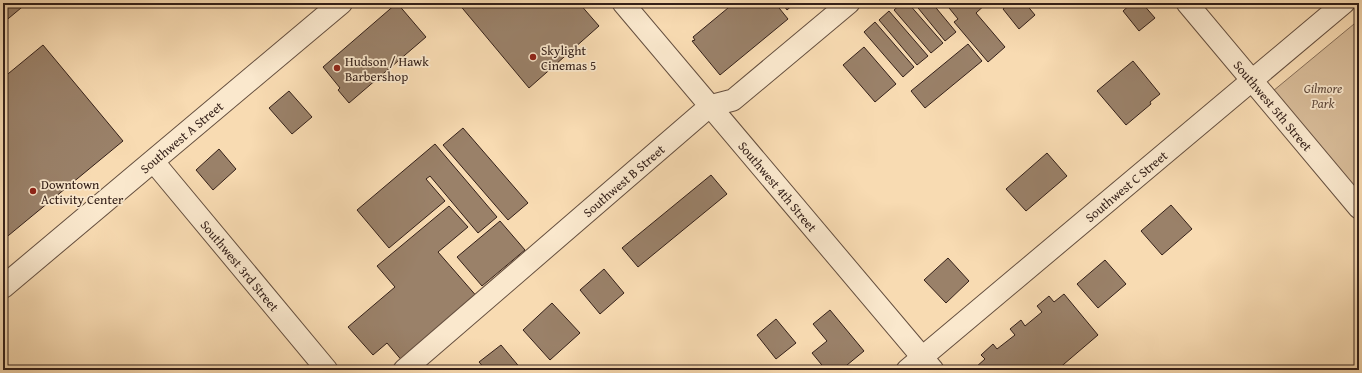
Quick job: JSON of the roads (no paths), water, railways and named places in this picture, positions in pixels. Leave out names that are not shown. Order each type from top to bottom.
[{"type":"street","name":"Southwest A Street","points":[[3,287],[341,3]]},
{"type":"street","name":"Southwest 4th Street","points":[[623,3],[710,106],[921,366]]},
{"type":"street","name":"Southwest B Street","points":[[404,370],[710,106],[733,100],[849,3]]},
{"type":"street","name":"Southwest 5th Street","points":[[1187,3],[1359,208]]},
{"type":"street","name":"Southwest C Street","points":[[921,366],[1252,80],[1344,3]]},
{"type":"street","name":"Southwest 3rd Street","points":[[153,161],[327,370]]},
{"type":"place","name":"Skylight Cinemas 5","points":[[533,57]]},
{"type":"place","name":"Hudson / Hawk Barbershop","points":[[337,68]]},
{"type":"place","name":"Downtown Activity Center","points":[[33,191]]},
{"type":"park label","name":"Gilmore Park","points":[[1323,96]]}]
